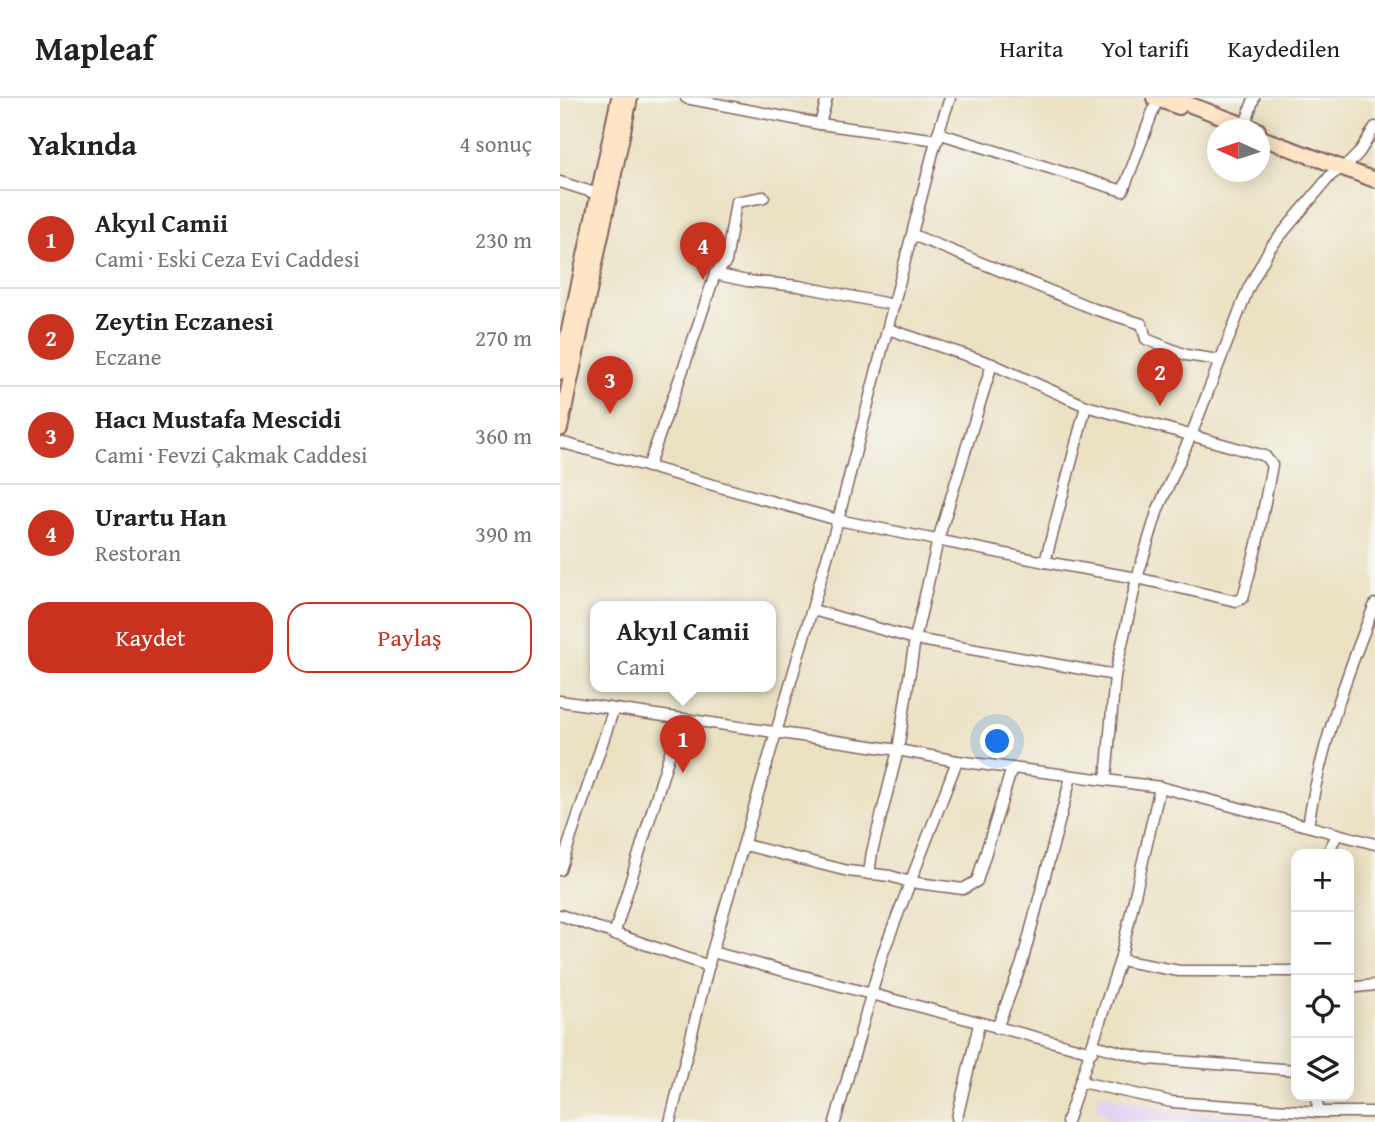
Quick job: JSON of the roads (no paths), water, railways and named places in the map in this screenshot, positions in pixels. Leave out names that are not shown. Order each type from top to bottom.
[{"type":"main road","points":[[560,372],[566,317],[598,194],[619,98]]},
{"type":"main road","points":[[560,429],[630,98]]},
{"type":"main road","points":[[1161,98],[1223,119]]},
{"type":"main road","points":[[1270,136],[1375,180]]},
{"type":"main road","points":[[1270,141],[1345,166],[1375,172]]},
{"type":"street","points":[[686,98],[820,124],[938,137],[1123,191],[1161,98]]},
{"type":"street","points":[[820,124],[827,98]]},
{"type":"street","points":[[670,1122],[712,952],[813,610],[950,98]]},
{"type":"street","points":[[1251,119],[1254,98]]},
{"type":"street","points":[[1106,780],[1115,675],[1137,578],[1158,509],[1192,433],[1248,289],[1270,248],[1331,174],[1359,153],[1375,127]]},
{"type":"street","points":[[560,182],[598,194]]},
{"type":"street","points":[[648,467],[715,274],[726,261],[736,202],[764,197]]},
{"type":"street","points":[[913,235],[1094,309],[1142,324],[1146,339],[1186,355],[1219,360]]},
{"type":"street","points":[[715,274],[747,281],[799,286],[894,305]]},
{"type":"street","points":[[560,442],[838,520],[1137,578],[1236,601],[1243,598],[1257,544],[1272,465],[1265,456],[1192,433],[1086,406],[992,364],[888,329]]},
{"type":"street","points":[[869,874],[898,750],[915,639],[938,540],[992,364]]},
{"type":"street","points":[[1045,562],[1086,406]]},
{"type":"street","points":[[1308,826],[1317,776],[1336,708],[1375,604]]},
{"type":"street","points":[[813,610],[915,639],[1115,675]]},
{"type":"street","points":[[560,701],[957,761],[1160,787],[1375,844]]},
{"type":"street","points":[[560,870],[613,711]]},
{"type":"street","points":[[614,935],[680,720]]},
{"type":"street","points":[[835,1122],[883,953],[957,761]]},
{"type":"street","points":[[745,845],[848,871],[963,889],[977,881],[1012,768]]},
{"type":"street","points":[[997,1028],[1022,963],[1071,776]]},
{"type":"street","points":[[1067,1122],[1120,960],[1160,787]]},
{"type":"street","points":[[1330,849],[1337,835]]},
{"type":"street","points":[[560,915],[709,966]]},
{"type":"street","points":[[712,952],[979,1024],[1093,1048],[1148,1059],[1291,1070]]},
{"type":"street","points":[[1120,960],[1180,971],[1291,971]]},
{"type":"street","points":[[1354,987],[1375,985]]},
{"type":"street","points":[[957,1118],[979,1024]]},
{"type":"street","points":[[1081,1082],[1172,1102],[1318,1112],[1375,1112]]},
{"type":"street","points":[[1317,1101],[1318,1112]]},
{"type":"place","name":"Urartu Han","points":[[703,280]]},
{"type":"place","name":"Zeytin Eczanesi","points":[[1160,406]]},
{"type":"place","name":"Hacı Mustafa Mescidi","points":[[610,414]]},
{"type":"place","name":"Akyıl Camii","points":[[683,773]]}]
